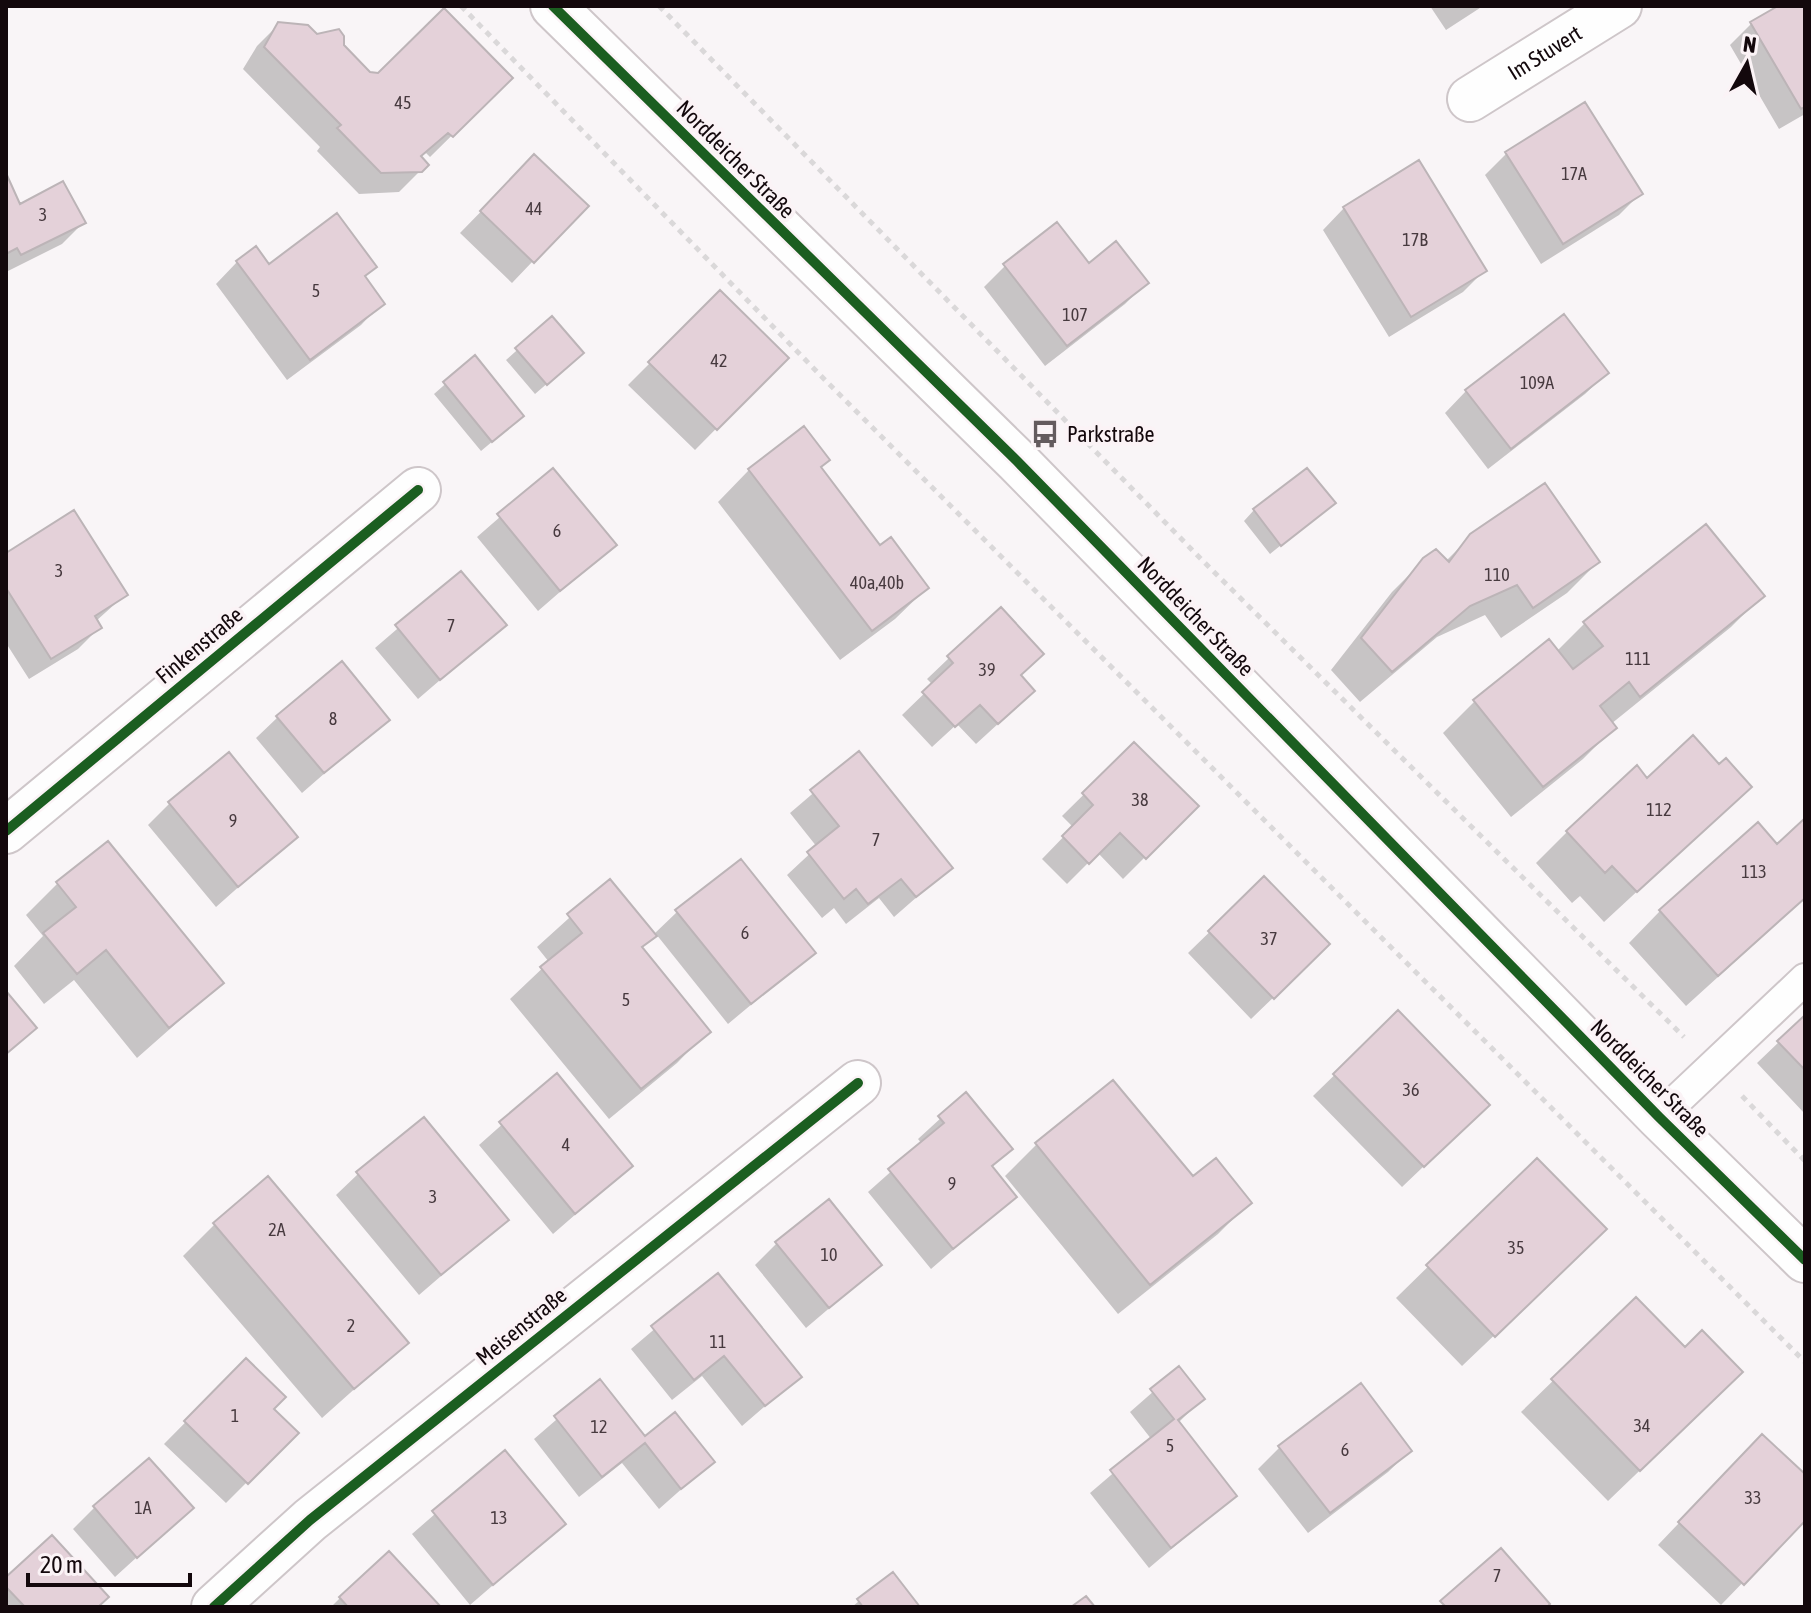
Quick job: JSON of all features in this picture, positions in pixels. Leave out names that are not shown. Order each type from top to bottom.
[{"type":"main road","name":"Norddeicher Straße","points":[[553,6],[1017,461],[1659,1117],[1805,1260]]},
{"type":"main road","name":"Im Stuvert","points":[[1470,99],[1619,6]]},
{"type":"main road","name":"Finkenstraße","points":[[6,831],[418,490]]},
{"type":"main road","name":"Meisenstraße","points":[[214,1607],[310,1520],[858,1083]]},
{"type":"lane","points":[[1659,1117],[1805,979]]},
{"type":"path","points":[[461,6],[825,380],[1805,1362]]},
{"type":"path","points":[[659,6],[1181,539],[1805,1161]]},
{"type":"building","points":[[1778,6],[1805,6],[1805,107],[1801,109],[1750,22]]},
{"type":"building","points":[[444,8],[513,78],[453,137],[448,133],[421,156],[429,165],[422,172],[381,173],[337,128],[341,125],[264,47],[278,22],[308,25],[317,34],[339,29],[344,36],[344,45],[370,72],[378,73]]},
{"type":"building","points":[[1585,102],[1643,194],[1563,244],[1505,152]]},
{"type":"building","points":[[534,154],[589,206],[534,263],[480,211]]},
{"type":"building","points":[[1419,160],[1487,271],[1411,317],[1343,207]]},
{"type":"building","points":[[6,173],[20,204],[63,181],[86,223],[21,255],[17,248],[6,254]]},
{"type":"building","points":[[337,213],[377,267],[365,276],[385,304],[310,360],[236,261],[256,246],[269,264]]},
{"type":"building","points":[[1057,222],[1089,263],[1116,241],[1149,283],[1067,346],[1003,264]]},
{"type":"building","points":[[720,290],[789,358],[717,430],[648,362]]},
{"type":"building","points":[[1564,314],[1609,373],[1511,449],[1465,390]]},
{"type":"building","points":[[552,316],[584,353],[547,385],[515,348]]},
{"type":"building","points":[[475,355],[524,416],[492,442],[443,382]]},
{"type":"building","points":[[804,426],[830,460],[821,467],[880,545],[891,537],[929,588],[872,631],[748,469]]},
{"type":"building","points":[[553,468],[617,545],[560,591],[497,514]]},
{"type":"building","points":[[1307,468],[1336,503],[1281,546],[1253,509]]},
{"type":"building","points":[[1545,483],[1600,562],[1533,608],[1517,585],[1470,606],[1392,672],[1361,638],[1423,558],[1436,549],[1449,562],[1470,534]]},
{"type":"building","points":[[74,510],[128,595],[95,616],[102,628],[51,659],[6,588],[6,553]]},
{"type":"building","points":[[1706,524],[1765,596],[1640,697],[1629,682],[1600,706],[1617,728],[1543,787],[1473,700],[1549,639],[1573,669],[1603,646],[1583,622]]},
{"type":"building","points":[[461,571],[507,625],[440,680],[395,625]]},
{"type":"building","points":[[1001,607],[1044,654],[1021,675],[1035,691],[998,724],[980,705],[955,727],[922,692],[953,663],[947,656]]},
{"type":"building","points":[[342,661],[390,720],[324,773],[276,716]]},
{"type":"building","points":[[1693,735],[1719,764],[1726,758],[1752,787],[1637,892],[1612,866],[1605,873],[1566,831],[1637,765],[1647,778]]},
{"type":"building","points":[[1134,742],[1199,806],[1146,859],[1120,833],[1089,864],[1062,836],[1093,805],[1082,793]]},
{"type":"building","points":[[859,751],[953,868],[916,897],[901,879],[868,904],[856,889],[844,899],[807,852],[839,826],[810,790]]},
{"type":"building","points":[[229,752],[298,837],[238,887],[168,802]]},
{"type":"building","points":[[1805,818],[1805,898],[1718,976],[1659,910],[1758,822],[1777,844]]},
{"type":"building","points":[[108,841],[224,983],[169,1028],[106,950],[77,974],[43,933],[76,907],[56,882]]},
{"type":"building","points":[[741,859],[816,953],[751,1004],[675,910]]},
{"type":"building","points":[[1264,876],[1330,944],[1274,999],[1208,931]]},
{"type":"building","points":[[610,879],[657,936],[642,947],[711,1032],[641,1089],[540,967],[582,933],[567,914]]},
{"type":"building","points":[[6,991],[37,1028],[6,1054]]},
{"type":"building","points":[[1398,1010],[1490,1105],[1424,1167],[1333,1074]]},
{"type":"building","points":[[1805,1015],[1805,1070],[1777,1041]]},
{"type":"building","points":[[557,1073],[633,1166],[575,1214],[499,1122]]},
{"type":"building","points":[[1113,1080],[1193,1176],[1216,1158],[1252,1203],[1150,1285],[1035,1143]]},
{"type":"building","points":[[966,1092],[1013,1149],[992,1166],[1017,1197],[953,1249],[888,1169],[944,1123],[938,1116]]},
{"type":"building","points":[[424,1117],[509,1220],[441,1275],[356,1172]]},
{"type":"building","points":[[1537,1158],[1607,1229],[1495,1337],[1426,1265]]},
{"type":"building","points":[[268,1176],[409,1343],[354,1389],[213,1223]]},
{"type":"building","points":[[829,1199],[882,1265],[829,1308],[775,1242]]},
{"type":"building","points":[[718,1273],[802,1377],[765,1406],[724,1356],[694,1380],[651,1326]]},
{"type":"building","points":[[1636,1297],[1685,1347],[1702,1330],[1743,1372],[1640,1471],[1551,1379]]},
{"type":"building","points":[[246,1358],[286,1397],[274,1409],[299,1433],[248,1484],[184,1421]]},
{"type":"building","points":[[1179,1366],[1205,1399],[1178,1420],[1237,1496],[1171,1548],[1110,1470],[1174,1419],[1150,1389]]},
{"type":"building","points":[[600,1379],[645,1436],[675,1412],[715,1462],[681,1489],[645,1443],[602,1477],[554,1416]]},
{"type":"building","points":[[1361,1383],[1412,1451],[1330,1513],[1278,1446]]},
{"type":"building","points":[[1762,1434],[1805,1474],[1805,1521],[1744,1585],[1678,1522]]},
{"type":"building","points":[[505,1450],[566,1524],[493,1585],[432,1511]]},
{"type":"building","points":[[149,1458],[194,1508],[137,1558],[93,1506]]},
{"type":"building","points":[[52,1535],[109,1597],[98,1607],[25,1607],[6,1587],[6,1577]]},
{"type":"building","points":[[1501,1548],[1550,1604],[1547,1607],[1446,1607],[1440,1601]]},
{"type":"building","points":[[389,1551],[441,1607],[348,1607],[339,1597]]},
{"type":"building","points":[[893,1572],[920,1607],[863,1607],[857,1599]]},
{"type":"building","points":[[1086,1596],[1095,1607],[1071,1607]]},
{"type":"cycle path","points":[[553,6],[1017,461],[1659,1117],[1805,1260]]},
{"type":"cycle path","points":[[6,831],[418,490]]},
{"type":"cycle path","points":[[214,1607],[310,1520],[858,1083]]},
{"type":"place","name":"Parkstraße","points":[[1045,434]]}]
